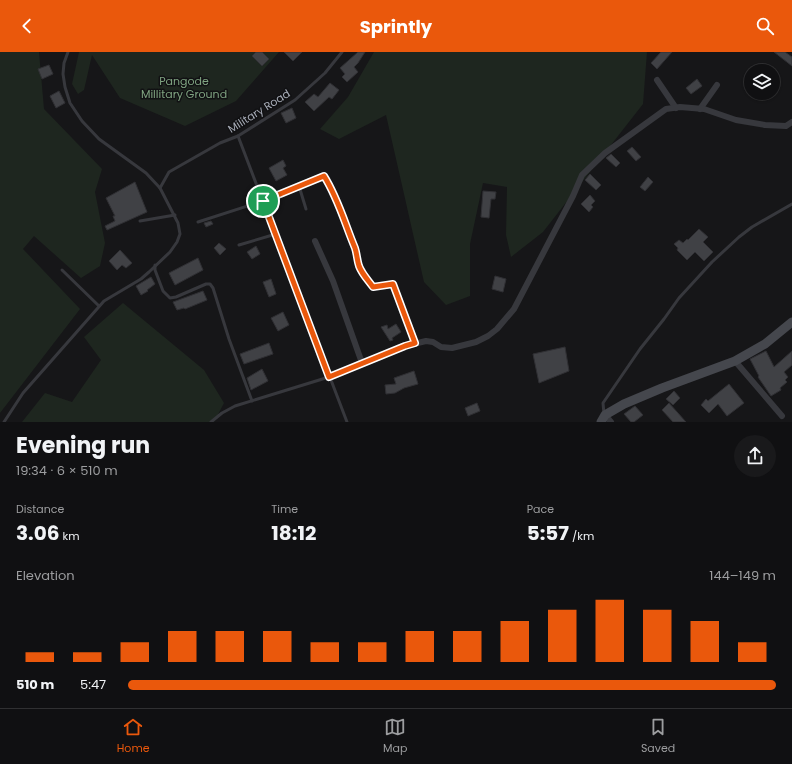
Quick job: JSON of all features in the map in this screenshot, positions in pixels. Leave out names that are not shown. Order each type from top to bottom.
[{"type":"main road","points":[[606,420],[624,404],[662,388],[735,362],[765,344],[792,322]]},
{"type":"street","points":[[657,80],[676,108]]},
{"type":"street","points":[[700,109],[717,85]]},
{"type":"street","points":[[329,377],[415,343],[426,341],[433,342],[441,347],[452,348],[476,342],[488,336],[497,329],[514,309],[573,196],[582,175],[605,153],[666,109],[700,109],[736,120],[765,125],[786,126],[792,122]]},
{"type":"street","points":[[315,240],[333,281],[362,363]]},
{"type":"street","points":[[735,362],[782,416]]},
{"type":"lane","points":[[4,422],[23,393],[99,306],[109,297],[140,279],[170,252],[178,242],[180,234],[175,215],[160,188],[146,173],[99,139],[82,121],[70,103],[63,74],[64,63],[68,52]]},
{"type":"lane","name":"Military Road","points":[[160,188],[169,172],[220,143],[238,136],[296,100],[325,73],[342,52]]},
{"type":"lane","points":[[238,136],[347,422]]},
{"type":"lane","points":[[198,222],[263,201],[324,176],[331,186],[340,208],[355,248],[359,267],[373,287],[393,284],[415,343]]},
{"type":"lane","points":[[299,186],[306,208]]},
{"type":"lane","points":[[606,420],[603,403],[640,349],[679,298],[712,262],[752,226],[792,204]]},
{"type":"lane","points":[[140,221],[175,215]]},
{"type":"lane","points":[[239,245],[276,234]]},
{"type":"lane","points":[[155,265],[163,291],[170,298],[176,297],[206,284],[210,284],[213,288],[240,370],[252,400]]},
{"type":"lane","points":[[62,270],[99,306]]},
{"type":"lane","points":[[211,422],[228,410],[252,400],[329,377]]},
{"type":"green space","points":[[0,52],[39,52],[44,109],[102,169],[95,192],[105,243],[100,266],[81,278],[34,236],[23,249],[80,309],[0,413]]},
{"type":"green space","name":"Pangode Millitary Ground","points":[[79,52],[279,52],[236,101],[185,126],[120,98],[92,55],[84,90],[78,94],[72,84]]},
{"type":"green space","points":[[374,52],[647,52],[643,104],[543,232],[511,257],[506,235],[507,187],[483,183],[470,244],[470,296],[446,305],[424,282],[386,115],[339,139],[320,129],[348,97]]},
{"type":"green space","points":[[123,303],[204,370],[224,403],[214,422],[22,422],[45,393],[72,402],[101,360],[84,337]]},
{"type":"building","points":[[256,52],[262,52],[269,59],[262,66],[252,56]]},
{"type":"building","points":[[284,52],[302,52],[293,61]]},
{"type":"building","points":[[358,52],[365,52],[354,67],[358,72],[347,82],[342,77],[345,74],[340,68]]},
{"type":"building","points":[[661,52],[672,52],[657,69],[651,63]]},
{"type":"building","points":[[774,52],[785,52],[792,57],[792,66]]},
{"type":"building","points":[[49,65],[53,74],[42,79],[38,69]]},
{"type":"building","points":[[697,79],[702,86],[691,94],[686,88]]},
{"type":"building","points":[[330,83],[339,90],[332,99],[329,97],[314,111],[305,102],[314,94],[318,97]]},
{"type":"building","points":[[59,91],[65,103],[56,108],[50,96]]},
{"type":"building","points":[[292,108],[296,118],[286,123],[281,113]]},
{"type":"building","points":[[632,147],[641,157],[636,161],[627,151]]},
{"type":"building","points":[[611,154],[620,163],[616,167],[606,158]]},
{"type":"building","points":[[283,160],[286,166],[283,168],[287,175],[276,181],[269,168]]},
{"type":"building","points":[[590,174],[601,185],[596,190],[585,180]]},
{"type":"building","points":[[648,177],[653,182],[645,191],[640,187]]},
{"type":"building","points":[[135,182],[147,212],[107,230],[105,226],[115,221],[113,216],[115,216],[106,198]]},
{"type":"building","points":[[483,191],[496,192],[495,199],[491,199],[489,218],[481,217]]},
{"type":"building","points":[[590,195],[595,201],[591,205],[593,207],[589,212],[581,204]]},
{"type":"building","points":[[211,221],[213,224],[206,227],[204,223]]},
{"type":"building","points":[[699,229],[708,237],[703,242],[713,252],[704,261],[695,252],[687,260],[677,250],[678,248],[674,244],[679,240],[683,243],[687,239],[688,240]]},
{"type":"building","points":[[219,243],[226,249],[220,255],[214,248]]},
{"type":"building","points":[[256,246],[260,254],[252,259],[247,252]]},
{"type":"building","points":[[120,250],[132,263],[126,268],[122,265],[117,270],[109,261]]},
{"type":"building","points":[[198,258],[203,270],[175,285],[169,273]]},
{"type":"building","points":[[495,276],[506,279],[503,292],[492,289]]},
{"type":"building","points":[[151,277],[155,284],[141,295],[136,286]]},
{"type":"building","points":[[271,279],[276,294],[269,297],[263,282]]},
{"type":"building","points":[[203,291],[207,300],[185,309],[177,310],[173,302]]},
{"type":"building","points":[[283,312],[289,325],[278,331],[271,318]]},
{"type":"building","points":[[396,324],[401,332],[390,341],[381,327],[387,325],[388,329]]},
{"type":"building","points":[[269,343],[273,354],[244,364],[240,354]]},
{"type":"building","points":[[565,347],[569,371],[539,383],[533,354]]},
{"type":"building","points":[[766,351],[774,367],[792,351],[792,365],[784,372],[788,377],[785,380],[787,382],[780,388],[781,390],[771,396],[758,377],[759,376],[750,359]]},
{"type":"building","points":[[262,369],[268,381],[251,390],[247,378]]},
{"type":"building","points":[[414,371],[418,384],[404,388],[395,393],[386,394],[385,385],[396,384],[394,378]]},
{"type":"building","points":[[729,384],[744,403],[727,416],[718,404],[709,413],[701,405],[706,399],[708,401]]},
{"type":"building","points":[[674,391],[680,398],[673,405],[666,399]]},
{"type":"building","points":[[477,403],[480,411],[468,416],[465,408]]},
{"type":"building","points":[[669,403],[686,422],[673,422],[662,410]]},
{"type":"building","points":[[635,406],[643,415],[634,422],[631,422],[624,414]]},
{"type":"route","points":[[324,176],[331,186],[340,208],[355,248],[359,267],[373,287],[393,284],[415,343],[329,377],[263,201],[324,176]]}]
